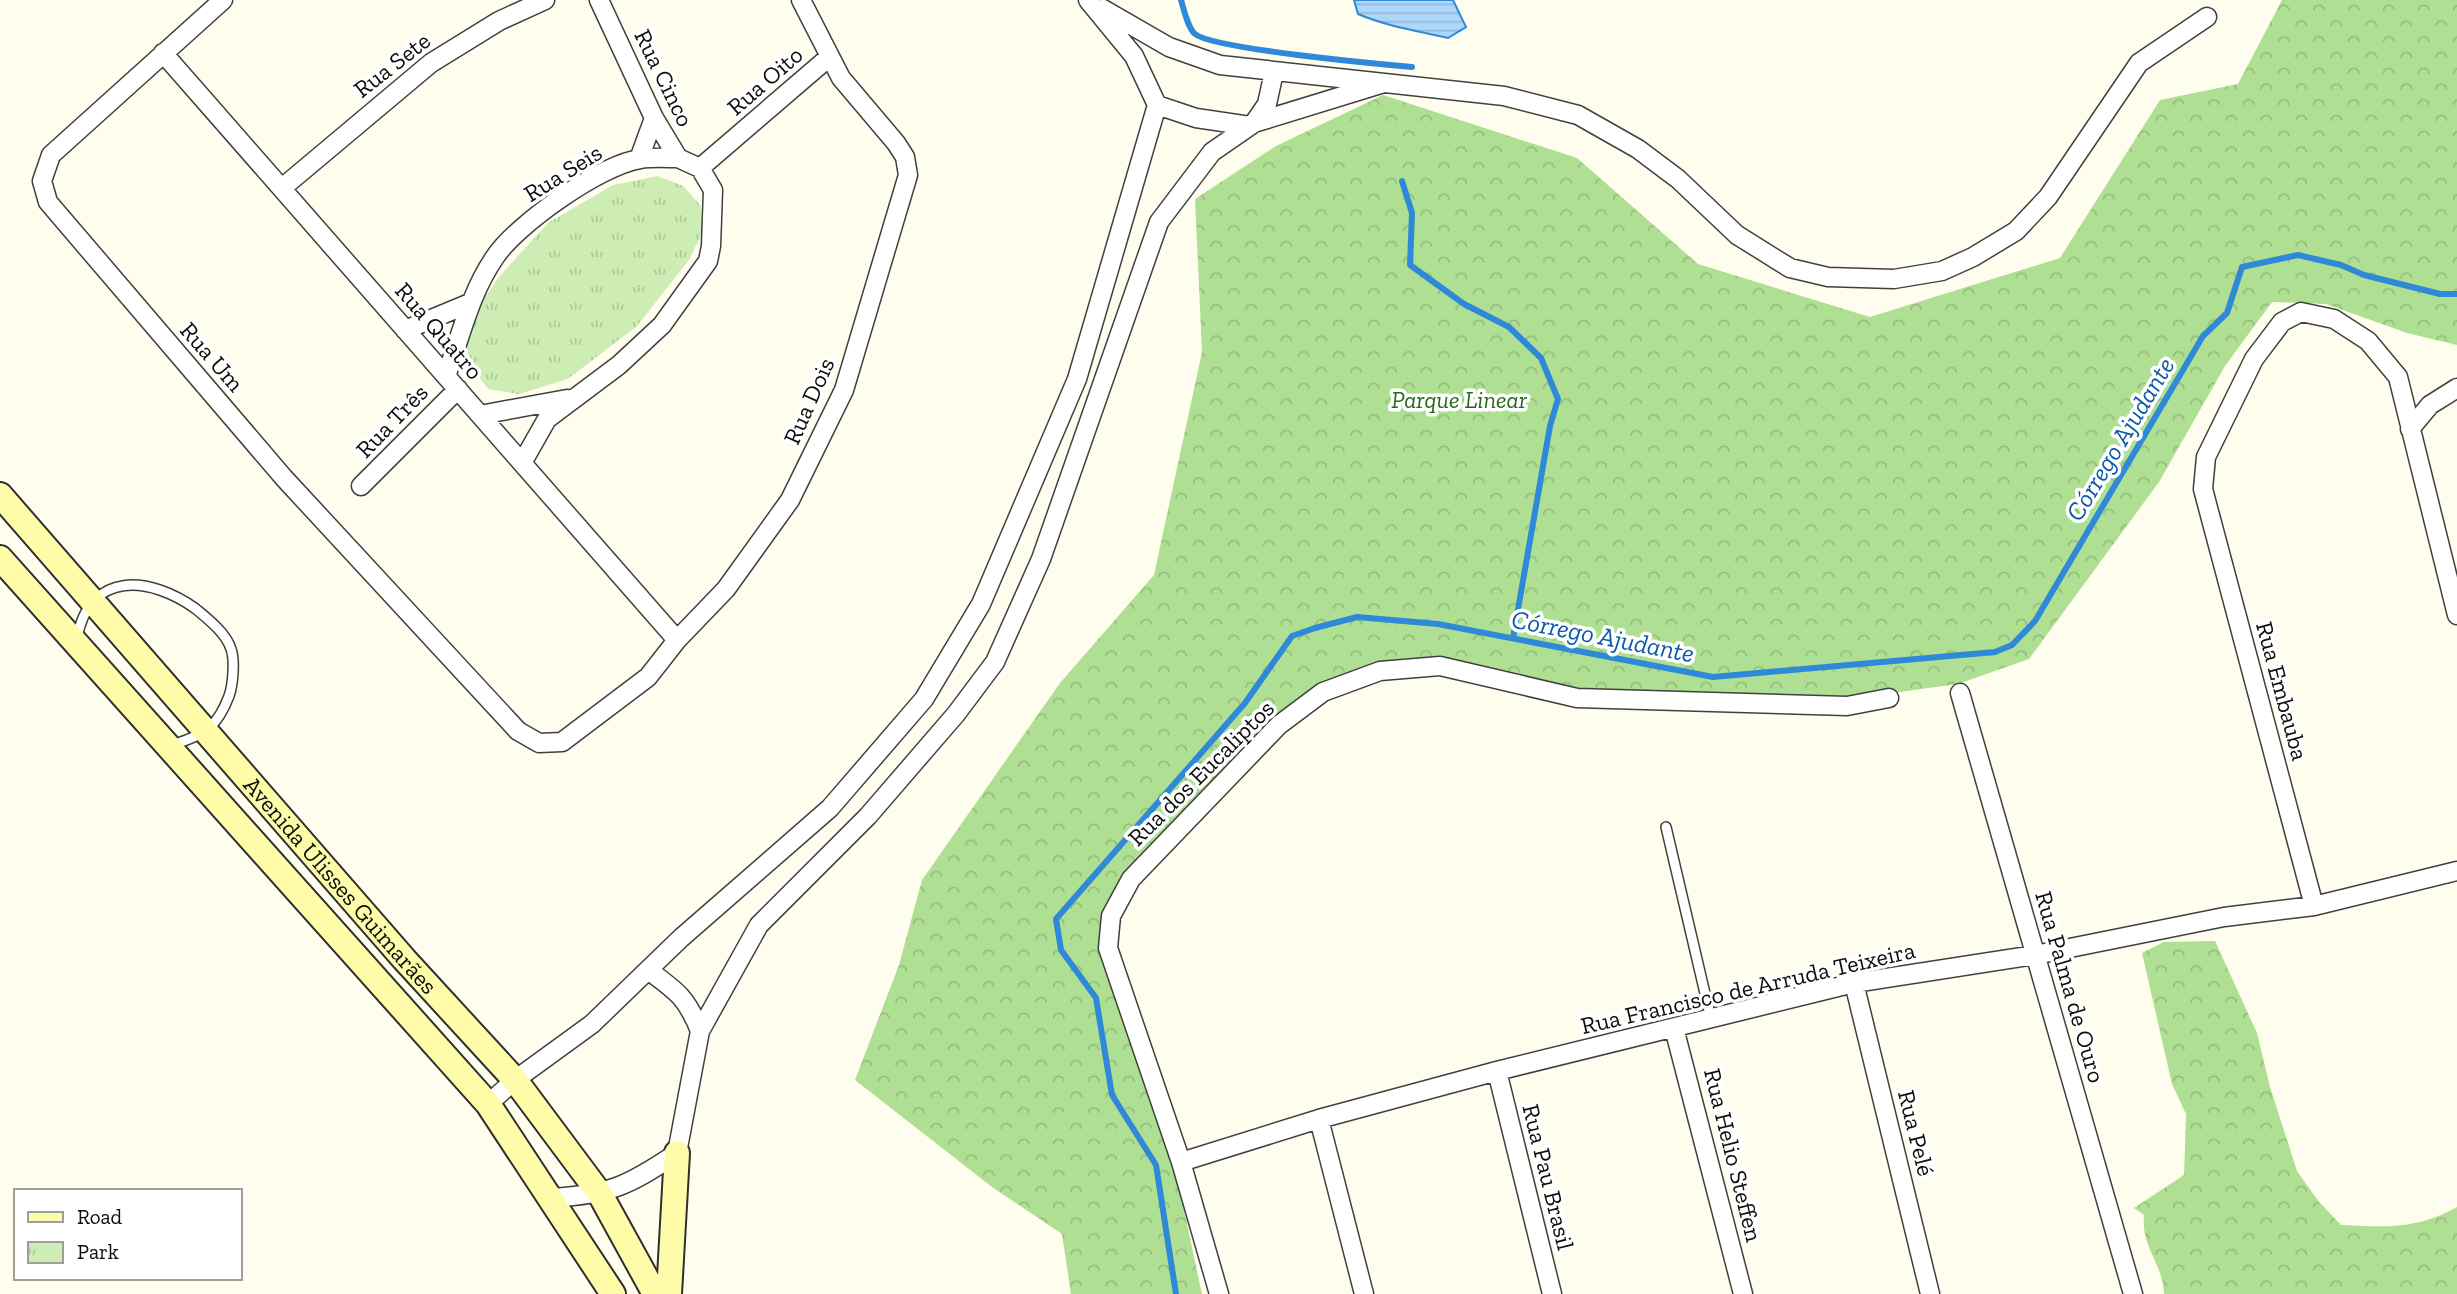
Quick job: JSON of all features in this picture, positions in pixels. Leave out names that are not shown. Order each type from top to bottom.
[{"type":"street","name":"Rua Um","points":[[223,0],[51,155],[42,181],[47,202],[284,478],[518,732],[539,743]]},
{"type":"street","name":"Rua Sete","points":[[282,188],[432,63],[499,21],[545,0]]},
{"type":"street","name":"Rua Cinco","points":[[599,0],[654,118],[678,158],[700,168]]},
{"type":"street","name":"Rua Dois","points":[[539,743],[562,742],[648,677],[677,640],[726,589],[790,500],[844,390],[908,175],[905,157],[828,58],[801,0]]},
{"type":"street","points":[[1088,1],[1169,47],[1197,59],[1274,72],[1504,96],[1578,115],[1638,149],[1678,179],[1737,235],[1790,268],[1828,277],[1894,279],[1942,271],[1973,257],[2016,231],[2048,197],[2139,63],[2207,17]]},
{"type":"street","points":[[488,1104],[515,1080],[592,1024],[648,970],[830,808],[924,699],[974,615],[1076,379],[1157,105],[1135,56],[1088,1]]},
{"type":"street","name":"Rua Quatro","points":[[163,54],[677,640]]},
{"type":"street","name":"Rua Oito","points":[[700,168],[828,58]]},
{"type":"street","points":[[1252,125],[1267,104],[1274,72]]},
{"type":"street","points":[[669,1294],[677,1153],[700,1031],[759,925],[868,816],[956,714],[995,662],[1041,559],[1159,222],[1212,152],[1252,125],[1381,84]]},
{"type":"street","points":[[1157,105],[1196,118],[1252,125]]},
{"type":"street","name":"Rua Seis","points":[[639,159],[654,118]]},
{"type":"street","name":"Rua Seis","points":[[452,383],[470,303],[496,256],[546,208],[611,170],[639,159],[678,158]]},
{"type":"street","points":[[522,463],[547,419],[619,365],[662,325],[708,261],[713,190],[700,168]]},
{"type":"street","points":[[405,330],[470,303]]},
{"type":"street","name":"Rua Embauba","points":[[2314,906],[2203,489],[2206,457],[2254,359],[2282,322],[2301,312],[2334,319],[2368,341],[2384,357],[2398,377],[2410,429]]},
{"type":"street","name":"Rua Três","points":[[361,485],[452,383]]},
{"type":"street","points":[[2457,388],[2430,405],[2410,429],[2457,615]]},
{"type":"street","points":[[480,415],[574,398]]},
{"type":"street","name":"Avenida Ulisses Guimarães","points":[[0,495],[404,959],[515,1080],[600,1194],[655,1294]]},
{"type":"street","name":"Avenida Ulisses Guimarães","points":[[0,558],[76,646],[170,745],[488,1104],[613,1294]]},
{"type":"street","name":"Rua dos Eucaliptos","points":[[1219,1294],[1181,1162],[1108,948],[1111,916],[1131,879],[1279,725],[1323,692],[1380,671],[1440,666],[1577,698],[1847,706],[1889,698]]},
{"type":"street","name":"Rua Palma de Ouro","points":[[1960,693],[2133,1294]]},
{"type":"street","name":"Rua Francisco de Arruda Teixeira","points":[[1181,1162],[1319,1119],[1497,1071],[1854,984],[2035,955],[2224,918],[2314,906],[2457,871]]},
{"type":"street","points":[[648,970],[682,994],[700,1031]]},
{"type":"street","name":"Rua Pelé","points":[[1854,984],[1930,1294]]},
{"type":"street","name":"Rua Helio Steffen","points":[[1675,1028],[1743,1294]]},
{"type":"street","name":"Rua Pau Brasil","points":[[1497,1071],[1552,1294]]},
{"type":"street","points":[[1319,1119],[1364,1294]]},
{"type":"street","points":[[552,1198],[600,1194],[641,1178],[677,1153]]},
{"type":"lane","points":[[76,646],[80,625],[91,602],[107,590],[128,584],[162,589],[212,621],[232,649],[232,688],[220,718],[207,731],[170,745]]},
{"type":"lane","points":[[1666,827],[1711,1020]]},
{"type":"green space","name":"Parque Linear","points":[[2282,0],[2457,0],[2457,345],[2407,333],[2326,304],[2272,302],[2225,366],[2159,482],[2029,659],[1958,684],[1848,699],[1578,691],[1441,659],[1324,685],[1128,875],[1105,944],[1172,1154],[1202,1294],[1071,1294],[1062,1234],[992,1187],[855,1080],[899,965],[922,880],[1060,683],[1154,575],[1202,352],[1195,199],[1276,146],[1383,95],[1577,158],[1698,264],[1870,317],[2060,258],[2160,100],[2238,84]]},
{"type":"green space","points":[[658,176],[683,186],[701,206],[702,233],[689,260],[637,326],[568,379],[519,394],[488,389],[465,358],[470,319],[499,277],[548,223],[613,185]]},
{"type":"green space","points":[[2215,941],[2257,1033],[2270,1087],[2297,1171],[2319,1202],[2341,1225],[2387,1226],[2414,1223],[2457,1207],[2457,1294],[2164,1294],[2160,1273],[2146,1237],[2144,1215],[2134,1208],[2184,1175],[2186,1114],[2172,1084],[2142,953],[2164,942]]},
{"type":"water","points":[[1354,0],[1453,0],[1466,27],[1448,38],[1402,28],[1358,14]]},
{"type":"waterway","points":[[1181,0],[1186,18],[1195,34],[1208,40],[1298,55],[1412,67]]},
{"type":"waterway","points":[[1402,181],[1412,213],[1410,265],[1464,304],[1509,327],[1541,358],[1558,399],[1550,426],[1513,638]]},
{"type":"waterway","name":"Córrego Ajudante","points":[[1176,1294],[1156,1165],[1112,1095],[1096,998],[1061,950],[1056,919],[1245,703],[1292,636],[1357,617],[1438,624],[1713,677],[1995,652],[2012,645],[2035,621],[2203,336],[2227,313],[2242,267],[2298,255],[2440,294],[2457,294]]}]
